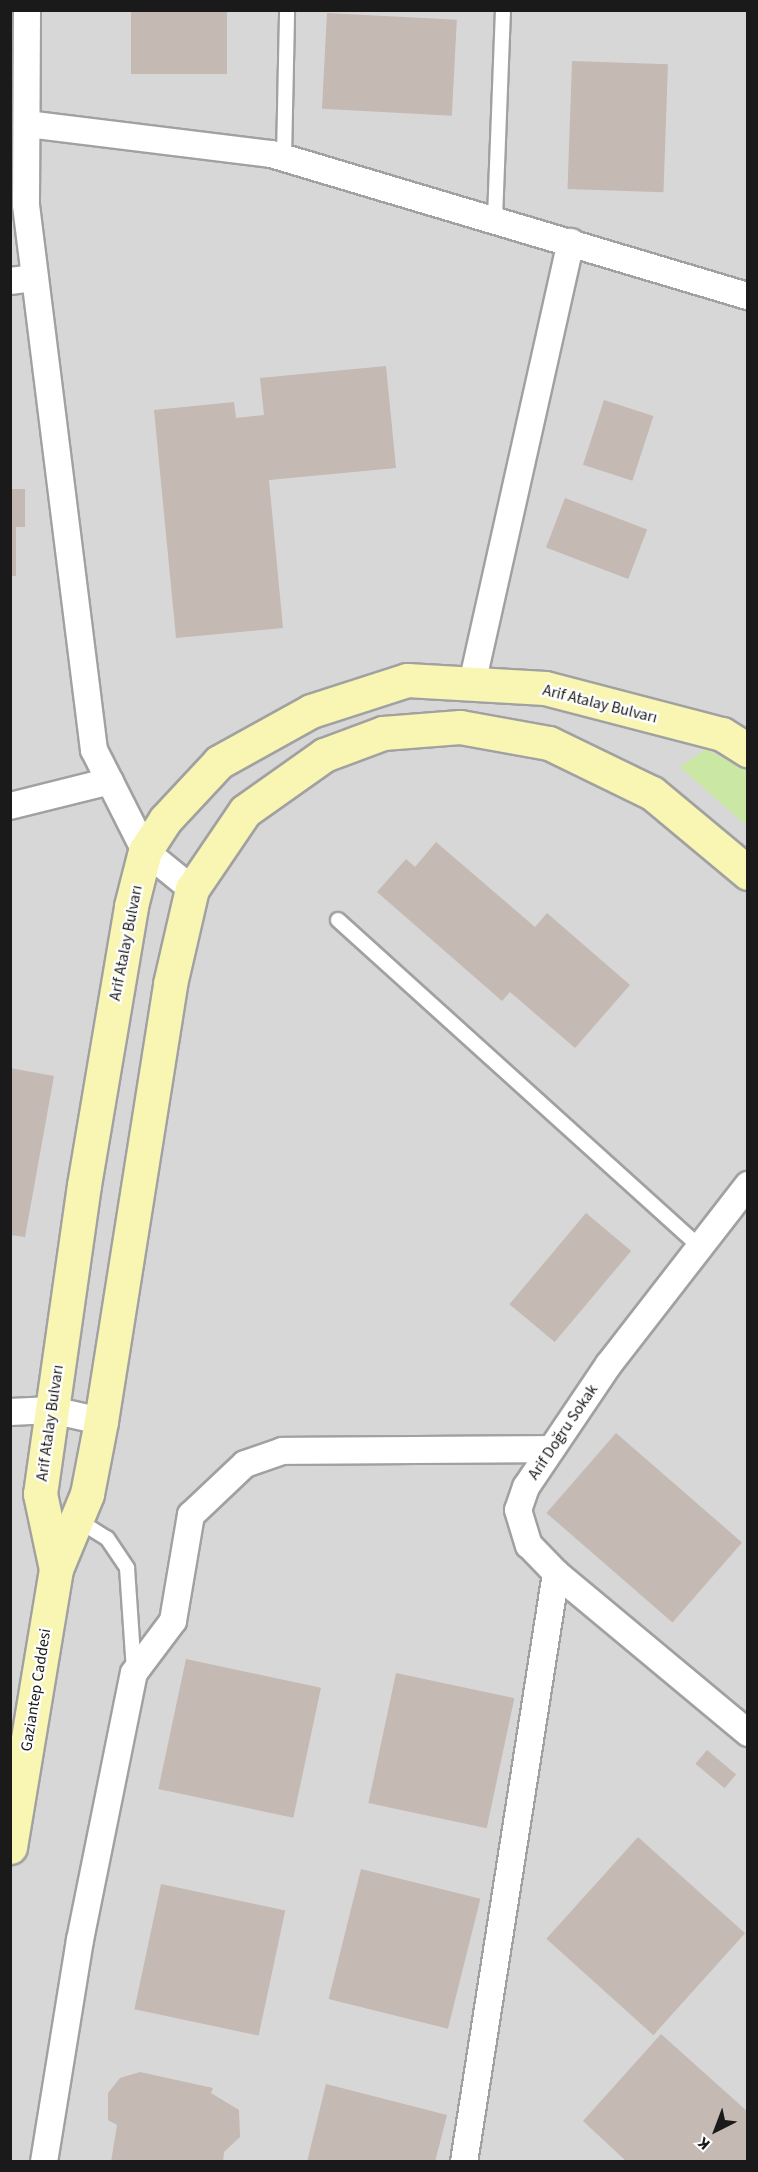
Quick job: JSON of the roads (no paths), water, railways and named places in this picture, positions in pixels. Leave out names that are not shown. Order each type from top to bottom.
[{"type":"main road","name":"Arif Atalay Bulvarı","points":[[56,1569],[40,1494],[84,1185],[145,850],[165,820],[219,762],[311,711],[407,680],[545,688],[739,735]]},
{"type":"main road","points":[[56,1569],[76,1520],[101,1421],[130,1211],[192,889],[245,811],[324,755],[383,733],[460,727],[549,743],[652,793],[747,873]]},
{"type":"main road","name":"Gaziantep Caddesi","points":[[10,1847],[56,1569]]},
{"type":"street","points":[[27,10],[26,205],[23,279],[94,750],[145,850],[192,889]]},
{"type":"street","points":[[27,124],[284,158],[495,218],[747,296]]},
{"type":"street","points":[[472,684],[571,242]]},
{"type":"street","points":[[10,806],[110,781]]},
{"type":"street","name":"Arif Doğru Sokak","points":[[747,1185],[551,1449],[526,1487],[518,1510],[529,1545],[556,1574],[747,1733]]},
{"type":"street","points":[[10,1412],[52,1410],[101,1421]]},
{"type":"street","points":[[45,2162],[80,1940],[134,1673],[173,1621],[191,1515],[245,1464],[282,1451],[551,1449]]},
{"type":"street","points":[[464,2162],[556,1574]]},
{"type":"lane","points":[[284,158],[287,10]]},
{"type":"lane","points":[[495,218],[503,10]]},
{"type":"lane","points":[[338,920],[700,1246]]},
{"type":"lane","points":[[76,1520],[107,1538],[127,1568],[134,1673]]}]
